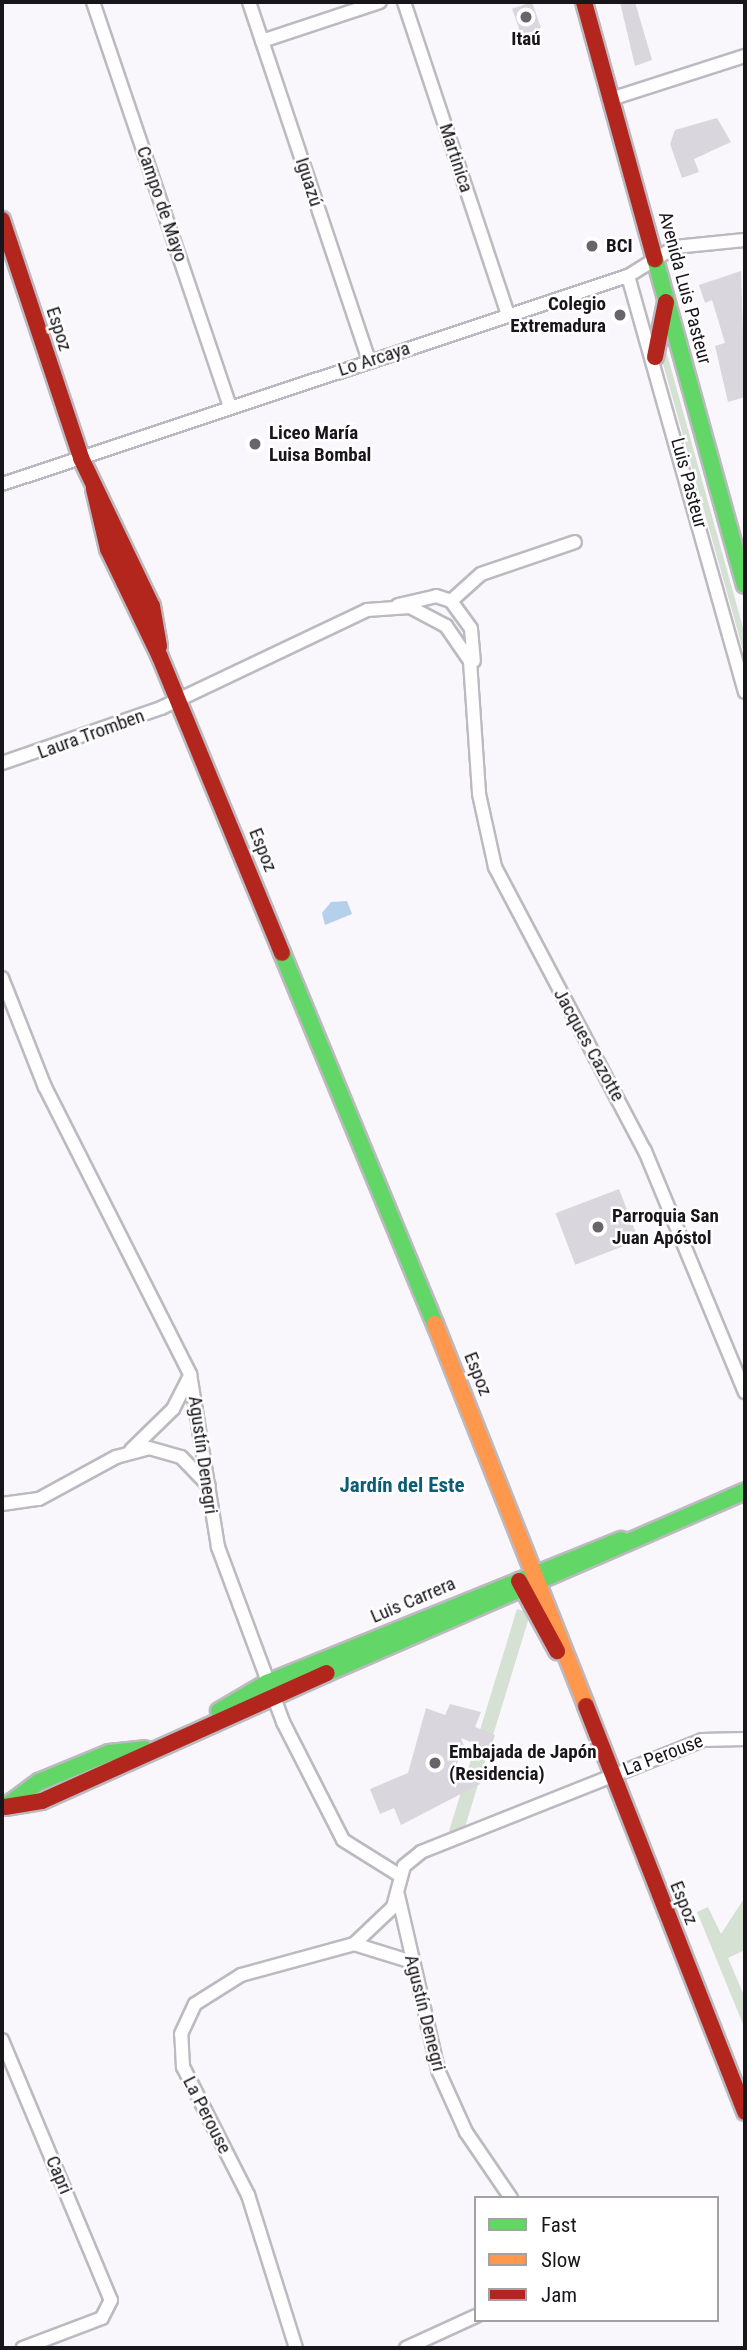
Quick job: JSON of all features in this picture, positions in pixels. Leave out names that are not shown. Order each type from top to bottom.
[{"type":"street","name":"Campo de Mayo","points":[[93,2],[230,407]]},
{"type":"street","name":"Iguazú","points":[[249,2],[369,361]]},
{"type":"street","points":[[262,41],[380,2]]},
{"type":"street","name":"Martinica","points":[[404,2],[508,314]]},
{"type":"street","name":"Avenida Luis Pasteur","points":[[584,2],[745,584]]},
{"type":"street","points":[[611,99],[745,56]]},
{"type":"street","name":"Espoz","points":[[2,220],[81,458],[152,606],[160,657],[745,2112]]},
{"type":"street","name":"Lo Arcaya","points":[[2,484],[628,275],[680,245],[745,240]]},
{"type":"street","name":"Luis Pasteur","points":[[628,275],[655,357],[745,692]]},
{"type":"street","points":[[655,357],[666,299]]},
{"type":"street","points":[[451,601],[481,574],[575,542]]},
{"type":"street","name":"Jacques Cazotte","points":[[178,700],[340,621],[429,596],[451,601],[471,629],[479,794],[495,867],[645,1151],[745,1392]]},
{"type":"street","name":"Jacques Cazotte","points":[[394,606],[429,615],[462,641],[475,690]]},
{"type":"street","name":"Laura Tromben","points":[[4,765],[178,700]]},
{"type":"street","name":"Agustín Denegri","points":[[2,978],[45,1087],[190,1374],[218,1547],[270,1690],[335,1830],[399,1875]]},
{"type":"street","points":[[2,1504],[39,1499],[128,1452],[167,1418],[190,1374]]},
{"type":"street","points":[[128,1452],[173,1452],[209,1486]]},
{"type":"street","name":"Luis Carrera","points":[[723,1507],[745,1491]]},
{"type":"street","name":"Luis Carrera","points":[[4,1808],[39,1782],[109,1753],[150,1748],[203,1725],[270,1690],[530,1580],[602,1545],[649,1537],[723,1507],[745,1503]]},
{"type":"street","name":"La Perouse","points":[[399,1875],[421,1852],[610,1775],[714,1736],[745,1739]]},
{"type":"street","points":[[398,1895],[399,1875]]},
{"type":"street","name":"Agustín Denegri","points":[[398,1895],[412,1962],[446,2091],[510,2196]]},
{"type":"street","name":"La Perouse","points":[[296,2348],[248,2195],[192,2092],[181,2034],[188,2013],[211,1989],[354,1944],[383,1919],[398,1895]]},
{"type":"street","points":[[354,1944],[412,1962]]},
{"type":"street","name":"Capri","points":[[2,2040],[108,2288],[108,2310],[23,2348]]},
{"type":"street","points":[[406,2348],[474,2317]]},
{"type":"green space","points":[[664,343],[745,635],[745,657],[660,353]]},
{"type":"green space","points":[[517,1609],[530,1613],[461,1841],[447,1837]]},
{"type":"green space","points":[[745,1897],[745,1950],[728,1958],[745,1998],[745,2029],[697,1912],[708,1907],[721,1934]]},
{"type":"water","points":[[347,901],[352,914],[325,925],[322,913],[331,902]]},
{"type":"building","name":"Itaú","points":[[532,2],[541,28],[521,35],[512,9]]},
{"type":"building","points":[[620,2],[635,2],[652,60],[635,66]]},
{"type":"building","points":[[717,118],[731,142],[694,159],[699,172],[682,178],[670,144],[675,130]]},
{"type":"building","points":[[741,271],[745,397],[728,402],[715,346],[725,343],[712,300],[705,303],[699,285]]},
{"type":"building","name":"Parroquia San Juan Apóstol","points":[[619,1189],[639,1240],[575,1265],[556,1213]]},
{"type":"building","name":"Embajada de Japón (Residencia)","points":[[450,1704],[481,1712],[475,1727],[495,1735],[490,1750],[461,1738],[464,1746],[451,1779],[474,1770],[480,1784],[401,1825],[394,1808],[380,1814],[370,1789],[408,1773],[426,1708],[445,1715]]},
{"type":"traffic: fast","points":[[655,259],[745,585]]},
{"type":"traffic: fast","points":[[282,953],[435,1324]]},
{"type":"traffic: fast","points":[[327,1673],[745,1491]]},
{"type":"traffic: fast","points":[[219,1711],[267,1683],[621,1540]]},
{"type":"traffic: fast","points":[[8,1805],[39,1782],[109,1753],[145,1749]]},
{"type":"traffic: slow","points":[[435,1324],[586,1706]]},
{"type":"traffic: jam","points":[[584,2],[655,259]]},
{"type":"traffic: jam","points":[[2,220],[81,458],[152,606],[159,646]]},
{"type":"traffic: jam","points":[[655,357],[666,302]]},
{"type":"traffic: jam","points":[[94,489],[108,549],[160,657],[282,953]]},
{"type":"traffic: jam","points":[[519,1581],[557,1651]]},
{"type":"traffic: jam","points":[[5,1807],[42,1801],[327,1673]]},
{"type":"traffic: jam","points":[[586,1706],[745,2112]]},
{"type":"place","name":"Itaú","points":[[526,17]]},
{"type":"place","name":"BCI","points":[[592,246]]},
{"type":"place","name":"Colegio Extremadura","points":[[620,315]]},
{"type":"place","name":"Liceo María Luisa Bombal","points":[[255,444]]},
{"type":"place","name":"Parroquia San Juan Apóstol","points":[[598,1227]]},
{"type":"place","name":"Embajada de Japón (Residencia)","points":[[435,1763]]},
{"type":"district","name":"Jardín del Este","points":[[402,1485]]}]
